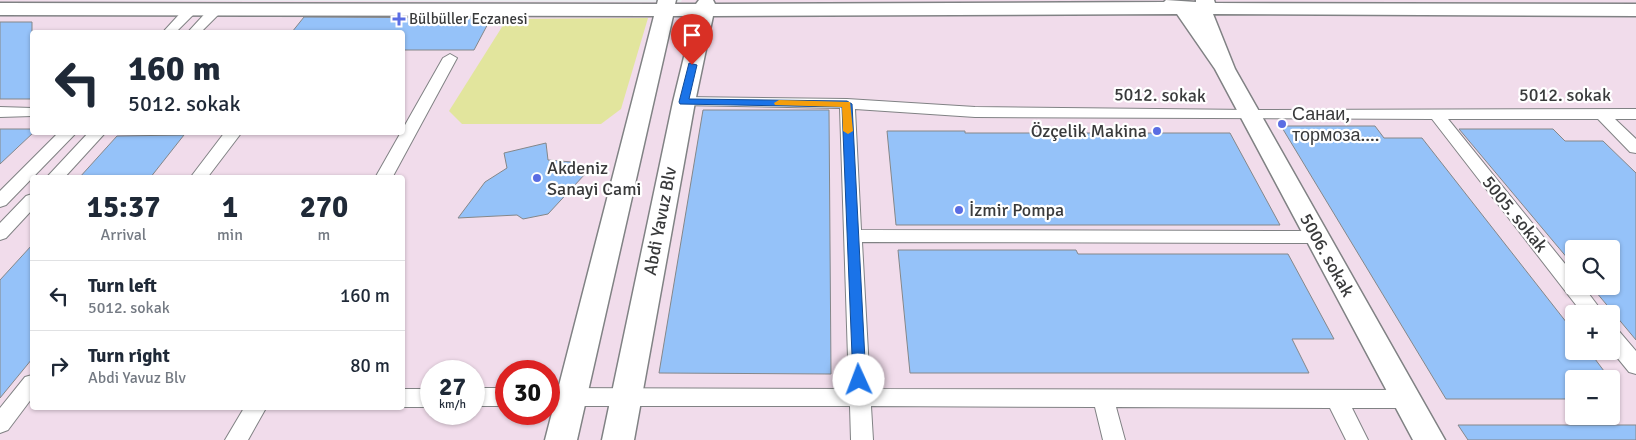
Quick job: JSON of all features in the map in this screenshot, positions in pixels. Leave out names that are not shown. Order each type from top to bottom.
[{"type":"main road","points":[[0,9],[216,10],[1189,4],[1636,10]]},
{"type":"main road","name":"5006. sokak","points":[[1189,4],[1208,20],[1224,69],[1430,440]]},
{"type":"main road","points":[[561,440],[560,397],[686,6]]},
{"type":"main road","name":"Abdi Yavuz Blv","points":[[618,440],[684,102],[686,6]]},
{"type":"street","points":[[171,30],[191,10]]},
{"type":"street","points":[[196,30],[216,10]]},
{"type":"street","points":[[385,175],[450,58]]},
{"type":"street","name":"5012. sokak","points":[[684,102],[847,104],[975,112],[1250,115],[1435,113],[1636,114]]},
{"type":"street","points":[[847,104],[862,440]]},
{"type":"street","points":[[0,112],[30,112]]},
{"type":"street","points":[[405,112],[420,112]]},
{"type":"street","name":"5005. sokak","points":[[1435,113],[1587,305]]},
{"type":"street","points":[[1601,113],[1636,148]]},
{"type":"street","points":[[0,201],[66,135]]},
{"type":"street","points":[[57,175],[95,135]]},
{"type":"street","points":[[200,175],[232,135]]},
{"type":"street","points":[[0,234],[30,202]]},
{"type":"street","points":[[853,236],[1318,237]]},
{"type":"street","points":[[1620,346],[1636,366]]},
{"type":"street","points":[[0,424],[30,386]]},
{"type":"street","points":[[560,397],[1407,399]]},
{"type":"street","points":[[405,398],[420,398]]},
{"type":"street","points":[[1103,398],[1114,440]]},
{"type":"street","points":[[1337,399],[1357,440]]},
{"type":"street","points":[[236,440],[254,410]]},
{"type":"shaded area","points":[[0,0],[681,2],[682,0],[1636,0],[1636,440],[0,440]]},
{"type":"green space","points":[[648,18],[621,109],[601,124],[462,124],[449,111],[507,19]]},
{"type":"building","points":[[304,17],[491,18],[474,50],[405,50],[405,30],[294,30]]},
{"type":"building","points":[[0,22],[32,22],[32,30],[30,30],[30,99],[0,99]]},
{"type":"building","points":[[703,110],[829,110],[831,374],[659,373]]},
{"type":"building","points":[[1281,126],[1375,126],[1384,138],[1422,138],[1565,321],[1565,360],[1596,360],[1603,370],[1565,370],[1565,399],[1446,399]]},
{"type":"building","points":[[0,129],[30,129],[31,135],[0,164]]},
{"type":"building","points":[[1459,129],[1553,129],[1565,141],[1603,141],[1636,173],[1636,340],[1620,321],[1620,305],[1607,305],[1598,295],[1620,295],[1620,240],[1565,240],[1565,255]]},
{"type":"building","points":[[887,131],[965,131],[965,133],[1230,133],[1280,225],[896,225]]},
{"type":"building","points":[[184,135],[152,175],[82,175],[117,136]]},
{"type":"building","name":"Akdeniz Sanayi Cami","points":[[546,143],[548,160],[572,162],[568,168],[586,173],[548,214],[523,219],[517,215],[458,218],[485,182],[507,168],[504,153]]},
{"type":"building","points":[[30,247],[30,361],[0,398],[0,280]]},
{"type":"building","points":[[898,250],[1076,250],[1078,254],[1288,254],[1334,339],[1292,339],[1309,373],[910,373]]},
{"type":"building","points":[[1458,425],[1636,425],[1636,440],[1468,440]]},
{"type":"slow traffic","points":[[779,103],[847,104],[848,131]]},
{"type":"place","name":"Bülbüller Eczanesi","points":[[399,19]]},
{"type":"place","name":"Санаи, тормоза....","points":[[1282,124]]},
{"type":"place","name":"Özçelik Makina","points":[[1157,131]]},
{"type":"place","name":"Akdeniz Sanayi Cami","points":[[537,178]]},
{"type":"place","name":"İzmir Pompa","points":[[959,210]]},
{"type":"route","points":[[692,65],[684,102],[847,104],[859,380]]}]
